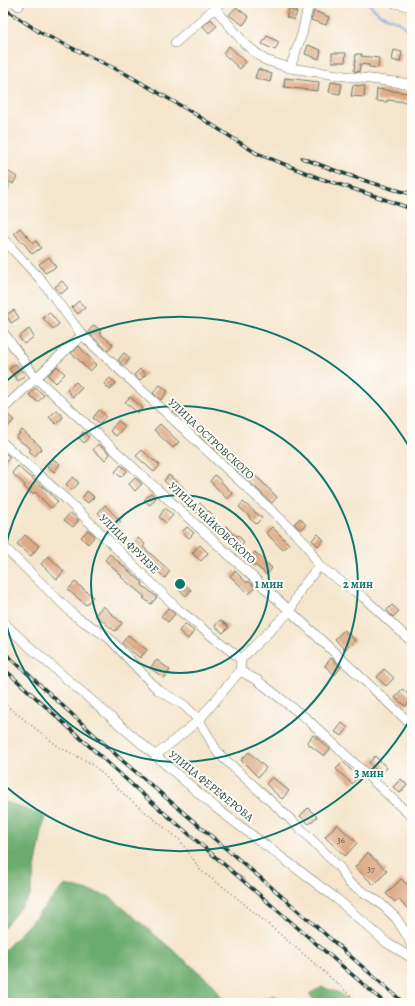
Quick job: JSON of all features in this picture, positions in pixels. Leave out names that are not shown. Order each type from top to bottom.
[{"type":"street","points":[[290,68],[302,34],[310,3]]},
{"type":"street","points":[[395,3],[412,7]]},
{"type":"street","points":[[175,43],[217,6],[245,44],[265,60],[290,68],[412,84]]},
{"type":"street","name":"УЛИЦА ОСТРОВСКОГО","points":[[4,242],[42,281],[82,335],[284,522],[307,545],[319,566],[363,598],[412,642]]},
{"type":"street","name":"УЛИЦА ЧАЙКОВСКОГО","points":[[3,332],[36,378],[412,725]]},
{"type":"street","points":[[3,409],[82,335]]},
{"type":"street","name":"УЛИЦА ФРУНЗЕ","points":[[3,443],[66,499],[179,610],[241,659]]},
{"type":"street","points":[[3,546],[75,616],[110,638],[158,690],[184,705],[199,720],[218,753],[302,829],[340,868],[349,883],[379,902],[396,918],[408,937],[412,947]]},
{"type":"street","points":[[155,756],[199,720],[240,671],[241,659],[290,611],[300,590],[319,566]]},
{"type":"street","name":"УЛИЦА ФЕРЕФЕРОВА","points":[[3,622],[24,642],[216,808],[337,899],[387,943],[412,958]]},
{"type":"street","points":[[240,671],[256,680],[307,719],[412,817]]},
{"type":"path","points":[[3,703],[59,747],[92,764],[128,798],[180,840],[201,871],[230,892],[359,1003]]},
{"type":"green space","points":[[3,801],[45,816],[30,896],[3,928]]},
{"type":"green space","points":[[65,885],[109,896],[213,984],[225,1003],[3,1003],[3,952]]},
{"type":"green space","points":[[322,987],[340,993],[352,1003],[317,1003],[309,994]]},
{"type":"green space","points":[[274,995],[285,1003],[254,1003]]},
{"type":"building","points":[[236,7],[249,17],[243,25],[229,15]]},
{"type":"building","points":[[289,9],[297,12],[294,20],[286,17]]},
{"type":"building","points":[[314,11],[329,17],[326,25],[311,20]]},
{"type":"building","points":[[211,19],[217,26],[209,33],[203,26]]},
{"type":"building","points":[[267,36],[279,42],[275,50],[262,44]]},
{"type":"building","points":[[308,45],[321,50],[319,59],[305,54]]},
{"type":"building","points":[[229,46],[246,62],[240,69],[223,53]]},
{"type":"building","points":[[394,50],[402,52],[400,62],[392,60]]},
{"type":"building","points":[[332,53],[346,53],[345,62],[332,62]]},
{"type":"building","points":[[356,54],[379,58],[378,68],[360,64],[359,72],[354,71]]},
{"type":"building","points":[[258,69],[272,74],[270,82],[255,78]]},
{"type":"building","points":[[285,78],[319,82],[318,91],[284,87]]},
{"type":"building","points":[[331,82],[342,84],[340,94],[329,92]]},
{"type":"building","points":[[353,85],[365,86],[364,97],[351,96]]},
{"type":"building","points":[[377,89],[408,93],[407,102],[387,100],[387,102],[376,101]]},
{"type":"building","points":[[3,168],[17,177],[13,184],[3,178]]},
{"type":"building","points":[[20,228],[33,243],[36,241],[41,248],[32,254],[14,233]]},
{"type":"building","points":[[49,257],[56,267],[45,273],[39,264]]},
{"type":"building","points":[[62,281],[68,288],[61,294],[55,287]]},
{"type":"building","points":[[79,301],[85,308],[78,314],[72,307]]},
{"type":"building","points":[[14,310],[19,318],[11,323],[6,315]]},
{"type":"building","points":[[49,312],[59,324],[53,329],[43,318]]},
{"type":"building","points":[[94,325],[101,331],[99,333],[113,344],[108,351],[88,332]]},
{"type":"building","points":[[29,329],[34,337],[24,344],[19,337]]},
{"type":"building","points":[[79,346],[96,365],[90,371],[71,353]]},
{"type":"building","points":[[124,353],[130,358],[124,366],[118,360]]},
{"type":"building","points":[[16,364],[25,375],[18,381],[9,369]]},
{"type":"building","points":[[57,366],[65,374],[56,383],[48,375]]},
{"type":"building","points":[[140,369],[146,374],[140,380],[134,375]]},
{"type":"building","points":[[110,378],[116,383],[110,390],[104,384]]},
{"type":"building","points":[[76,382],[82,388],[73,397],[67,390]]},
{"type":"building","points":[[160,385],[168,391],[161,400],[153,393]]},
{"type":"building","points":[[35,388],[44,395],[38,402],[29,395]]},
{"type":"building","points":[[130,397],[143,408],[138,413],[125,402]]},
{"type":"building","points":[[179,406],[195,421],[190,426],[173,411]]},
{"type":"building","points":[[57,410],[63,417],[56,424],[49,417]]},
{"type":"building","points":[[99,410],[106,416],[100,423],[93,418]]},
{"type":"building","points":[[7,414],[14,420],[6,429],[3,426],[3,417]]},
{"type":"building","points":[[118,421],[125,426],[116,436],[110,431]]},
{"type":"building","points":[[160,424],[179,442],[173,448],[154,430]]},
{"type":"building","points":[[22,430],[42,448],[35,456],[29,451],[31,449],[16,438]]},
{"type":"building","points":[[204,431],[223,447],[218,452],[200,436]]},
{"type":"building","points":[[83,432],[89,437],[84,443],[79,438]]},
{"type":"building","points":[[98,444],[110,454],[105,460],[93,450]]},
{"type":"building","points":[[142,450],[160,465],[154,472],[136,456]]},
{"type":"building","points":[[3,452],[10,457],[3,466]]},
{"type":"building","points":[[232,456],[277,497],[272,503],[227,461]]},
{"type":"building","points":[[53,459],[60,464],[54,472],[47,466]]},
{"type":"building","points":[[121,465],[127,471],[121,477],[115,472]]},
{"type":"building","points":[[18,466],[48,491],[58,502],[51,508],[35,492],[33,494],[24,487],[25,485],[12,473]]},
{"type":"building","points":[[169,475],[187,492],[182,497],[164,481]]},
{"type":"building","points":[[215,475],[233,494],[227,499],[210,481]]},
{"type":"building","points":[[73,477],[79,483],[72,490],[66,484]]},
{"type":"building","points":[[135,478],[142,484],[135,491],[129,484]]},
{"type":"building","points":[[87,491],[94,497],[88,503],[82,498]]},
{"type":"building","points":[[151,493],[156,498],[150,505],[144,500]]},
{"type":"building","points":[[243,502],[262,518],[256,524],[239,507]]},
{"type":"building","points":[[200,503],[215,517],[209,523],[194,509]]},
{"type":"building","points":[[105,505],[121,522],[114,529],[98,513]]},
{"type":"building","points":[[165,508],[173,515],[166,523],[159,517]]},
{"type":"building","points":[[70,513],[79,520],[73,527],[64,520]]},
{"type":"building","points":[[300,518],[306,525],[301,530],[294,524]]},
{"type":"building","points":[[226,526],[236,537],[238,535],[244,542],[237,549],[220,532]]},
{"type":"building","points":[[187,527],[194,533],[189,538],[182,532]]},
{"type":"building","points":[[272,527],[289,544],[283,550],[266,533]]},
{"type":"building","points":[[88,530],[95,536],[88,544],[81,537]]},
{"type":"building","points":[[318,534],[324,540],[318,546],[312,540]]},
{"type":"building","points":[[25,535],[39,546],[31,556],[17,544]]},
{"type":"building","points":[[138,538],[145,544],[143,547],[170,571],[165,578],[131,546]]},
{"type":"building","points":[[200,545],[208,553],[201,561],[192,553]]},
{"type":"building","points":[[255,552],[272,568],[267,575],[255,565],[254,567],[247,560]]},
{"type":"building","points":[[110,554],[141,581],[143,583],[142,585],[157,597],[151,604],[121,577],[122,576],[105,560]]},
{"type":"building","points":[[48,556],[64,571],[57,579],[41,564]]},
{"type":"building","points":[[235,571],[247,583],[248,581],[255,587],[249,594],[230,576]]},
{"type":"building","points":[[75,582],[93,597],[86,605],[68,590]]},
{"type":"building","points":[[182,582],[191,590],[186,596],[177,588]]},
{"type":"building","points":[[392,605],[399,611],[393,617],[387,610]]},
{"type":"building","points":[[103,606],[122,623],[115,631],[95,615]]},
{"type":"building","points":[[168,608],[175,614],[168,622],[161,616]]},
{"type":"building","points":[[220,620],[229,627],[223,633],[215,626]]},
{"type":"building","points":[[185,624],[194,631],[188,639],[179,631]]},
{"type":"building","points":[[344,630],[355,640],[345,650],[335,639]]},
{"type":"building","points":[[128,635],[147,650],[140,658],[122,643]]},
{"type":"building","points":[[331,658],[341,667],[335,675],[325,666]]},
{"type":"building","points":[[157,660],[170,670],[164,678],[150,668]]},
{"type":"building","points":[[384,669],[394,678],[386,686],[377,677]]},
{"type":"building","points":[[402,689],[412,697],[406,706],[395,698]]},
{"type":"building","points":[[342,723],[348,728],[342,736],[335,732]]},
{"type":"building","points":[[313,735],[330,749],[324,756],[307,743]]},
{"type":"building","points":[[249,752],[266,768],[258,777],[241,760]]},
{"type":"building","points":[[375,756],[387,768],[380,774],[369,763]]},
{"type":"building","points":[[343,762],[358,777],[352,784],[336,769]]},
{"type":"building","points":[[272,777],[289,791],[282,799],[266,784]]},
{"type":"building","points":[[401,779],[407,785],[400,793],[393,787]]},
{"type":"building","points":[[308,808],[317,817],[309,824],[300,816]]},
{"type":"building","points":[[337,824],[357,843],[345,856],[325,837]]},
{"type":"building","points":[[368,853],[387,871],[374,885],[355,867]]},
{"type":"building","points":[[401,879],[412,889],[412,913],[398,899],[395,902],[386,894]]},
{"type":"waterway","points":[[368,3],[379,14],[399,22],[412,32]]},
{"type":"railway","points":[[3,8],[41,33],[126,74],[195,114],[256,153],[319,178],[412,209]]},
{"type":"railway","points":[[302,158],[356,178],[412,194]]},
{"type":"railway","points":[[3,651],[124,762],[270,886],[404,1003]]},
{"type":"railway","points":[[3,668],[140,792],[385,1003]]}]
